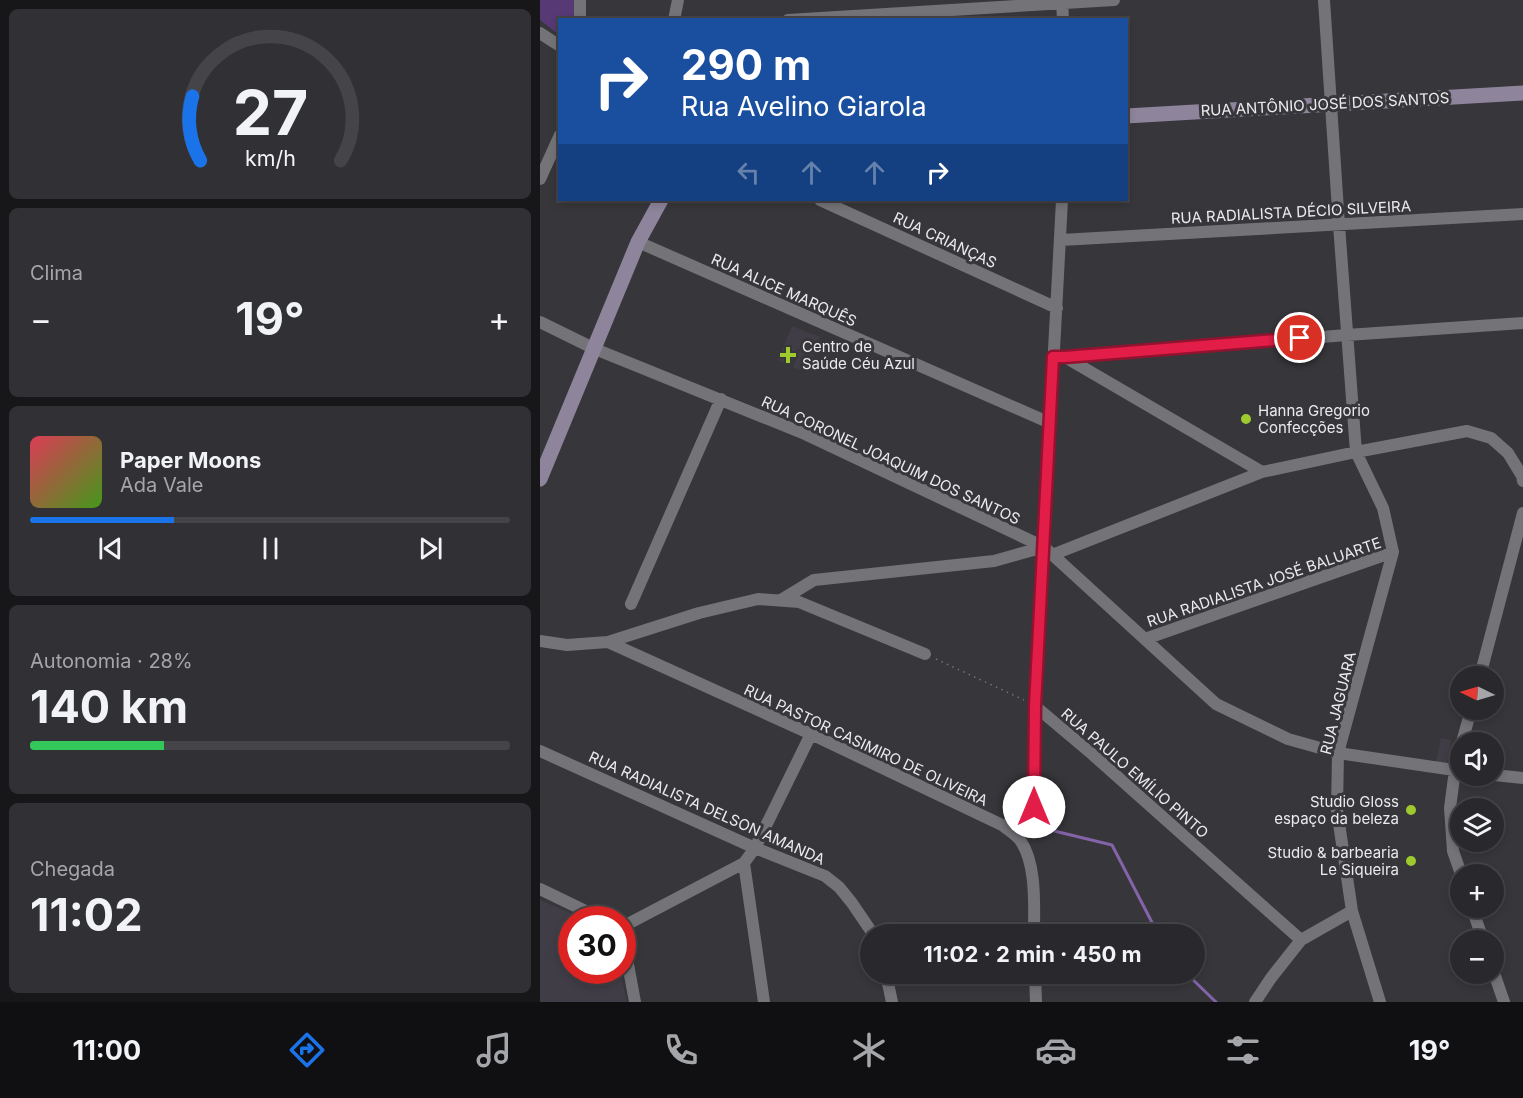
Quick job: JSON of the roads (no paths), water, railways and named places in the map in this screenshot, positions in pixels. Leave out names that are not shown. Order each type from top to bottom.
[{"type":"street","points":[[580,0],[580,18]]},
{"type":"street","points":[[674,18],[678,0]]},
{"type":"street","points":[[818,18],[1114,0]]},
{"type":"street","points":[[1324,0],[1356,452],[1383,508],[1393,552]]},
{"type":"street","points":[[1062,2],[1063,18]]},
{"type":"street","points":[[540,33],[558,45]]},
{"type":"street","name":"RUA ANTÔNIO JOSÉ DOS SANTOS","points":[[1128,116],[1523,93]]},
{"type":"street","points":[[540,179],[558,139]]},
{"type":"street","points":[[540,479],[638,242],[660,201]]},
{"type":"street","name":"RUA CRIANÇAS","points":[[822,201],[1057,308]]},
{"type":"street","points":[[1034,807],[1035,706],[1048,550],[1050,423],[1059,357],[1057,308],[1062,201]]},
{"type":"street","name":"RUA RADIALISTA DÉCIO SILVEIRA","points":[[1061,240],[1523,214]]},
{"type":"street","name":"RUA ALICE MARQUÊS","points":[[638,242],[1050,423]]},
{"type":"street","name":"RUA CORONEL JOAQUIM DOS SANTOS","points":[[540,322],[595,349],[805,434],[1048,550],[1216,704],[1288,739],[1338,753],[1450,769]]},
{"type":"street","points":[[1059,357],[1523,322]]},
{"type":"street","points":[[1059,357],[1262,472]]},
{"type":"street","points":[[631,604],[721,399]]},
{"type":"street","points":[[781,600],[814,580],[994,561],[1048,550],[1262,472],[1467,431],[1491,438],[1508,453],[1523,481]]},
{"type":"street","points":[[1483,666],[1523,513]]},
{"type":"street","name":"RUA RADIALISTA JOSÉ BALUARTE","points":[[1145,639],[1393,552]]},
{"type":"street","name":"RUA JAGUARA","points":[[1380,1002],[1352,911],[1337,810],[1338,753],[1393,552]]},
{"type":"street","points":[[540,641],[567,645],[608,642],[699,614],[758,599],[799,602],[925,654]]},
{"type":"street","name":"RUA PASTOR CASIMIRO DE OLIVEIRA","points":[[608,642],[811,734],[1002,825],[1018,838],[1030,862],[1034,924]]},
{"type":"street","name":"RUA PAULO EMÍLIO PINTO","points":[[1035,706],[1301,940]]},
{"type":"street","points":[[636,922],[744,863],[755,848],[811,734]]},
{"type":"street","name":"RUA RADIALISTA DELSON AMANDA","points":[[540,751],[755,848],[825,876],[839,887],[866,924]]},
{"type":"street","points":[[1504,776],[1523,778]]},
{"type":"street","points":[[1455,786],[1450,808],[1453,851],[1458,864]]},
{"type":"street","points":[[744,863],[764,1002]]},
{"type":"street","points":[[540,889],[575,906]]},
{"type":"street","points":[[1255,1002],[1301,940],[1352,911]]},
{"type":"street","points":[[632,984],[635,1002]]},
{"type":"street","points":[[888,984],[892,1002]]},
{"type":"street","points":[[1035,984],[1036,1002]]},
{"type":"street","points":[[1498,984],[1504,1002]]},
{"type":"waterway","points":[[1042,828],[1112,845],[1153,924]]},
{"type":"waterway","points":[[1197,984],[1216,1002]]},
{"type":"place","name":"Centro de Saúde Céu Azul","points":[[788,355]]},
{"type":"place","name":"Hanna Gregorio Confecções","points":[[1246,419]]},
{"type":"place","name":"Studio Gloss espaço da beleza","points":[[1411,810]]},
{"type":"place","name":"Studio & barbearia Le Siqueira","points":[[1411,861]]}]
